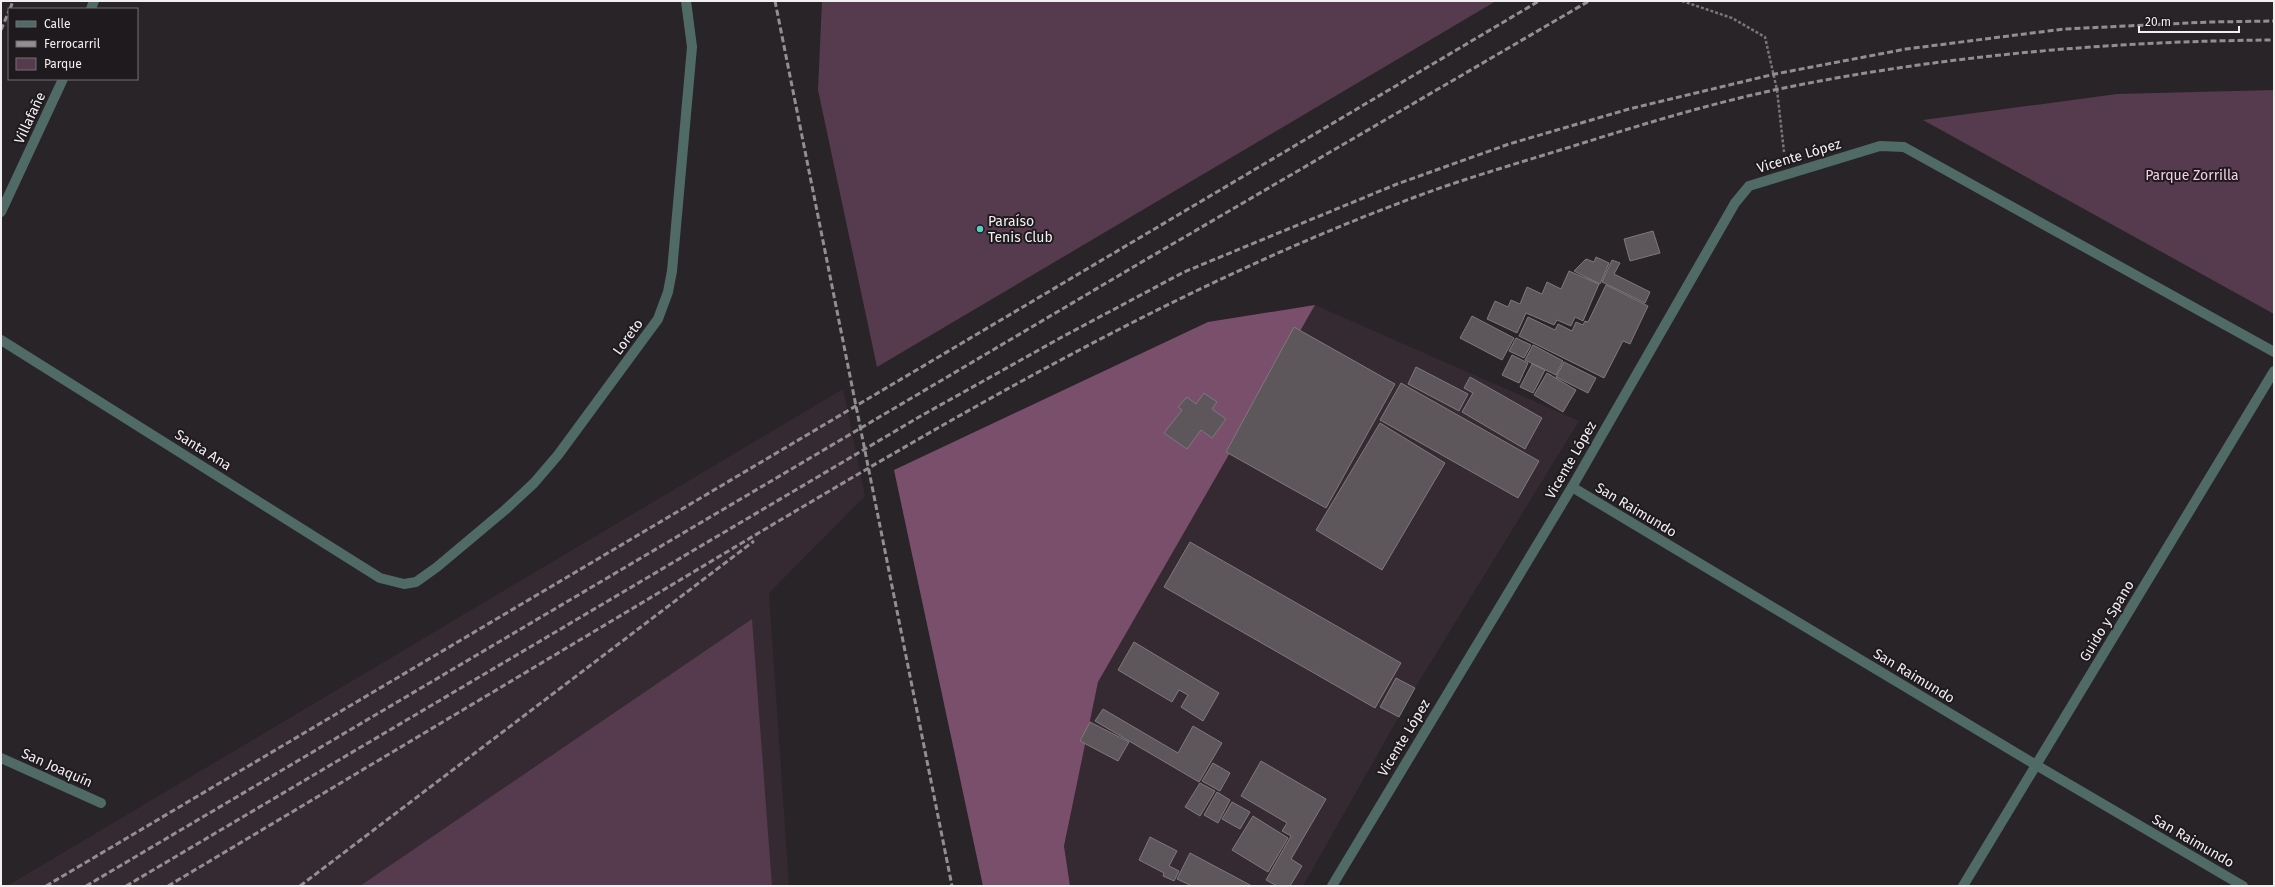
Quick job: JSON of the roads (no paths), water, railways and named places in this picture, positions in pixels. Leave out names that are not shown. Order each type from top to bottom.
[{"type":"street","name":"Loreto","points":[[390,582],[404,584],[416,582],[437,567],[505,510],[534,482],[558,455],[658,319],[668,292],[672,271],[689,90],[692,47],[686,1]]},
{"type":"street","name":"Villafañe","points":[[1,212],[63,80]]},
{"type":"street","name":"Vicente López","points":[[1332,886],[1572,487],[1735,203],[1749,186],[1880,146],[1904,147],[2274,352]]},
{"type":"street","name":"Santa Ana","points":[[1,340],[374,574],[390,582]]},
{"type":"street","name":"Guido y Spano","points":[[1963,886],[2274,371]]},
{"type":"street","name":"San Raimundo","points":[[1572,487],[2036,766],[2243,886]]},
{"type":"street","name":"San Joaquín","points":[[1,758],[101,803]]},
{"type":"railway","points":[[10,8],[13,1]]},
{"type":"railway","points":[[775,1],[952,886]]},
{"type":"railway","points":[[46,886],[1539,1]]},
{"type":"railway","points":[[86,886],[1140,263],[1589,1]]},
{"type":"railway","points":[[1,30],[8,13]]},
{"type":"railway","points":[[126,886],[919,417],[1062,337],[1184,272],[1397,184],[1509,144],[1629,109],[1775,74],[1906,49],[2064,29],[2209,22],[2274,21]]},
{"type":"railway","points":[[168,886],[807,504],[1056,362],[1141,318],[1226,277],[1314,238],[1402,202],[1443,187],[1673,116],[1726,101],[1840,77],[1963,59],[2025,52],[2150,43],[2274,40]]},
{"type":"railway","points":[[300,886],[754,541]]},
{"type":"place","name":"Paraíso Tenis Club","points":[[980,229]]},
{"type":"park label","name":"Parque Zorrilla","points":[[2192,175]]}]
